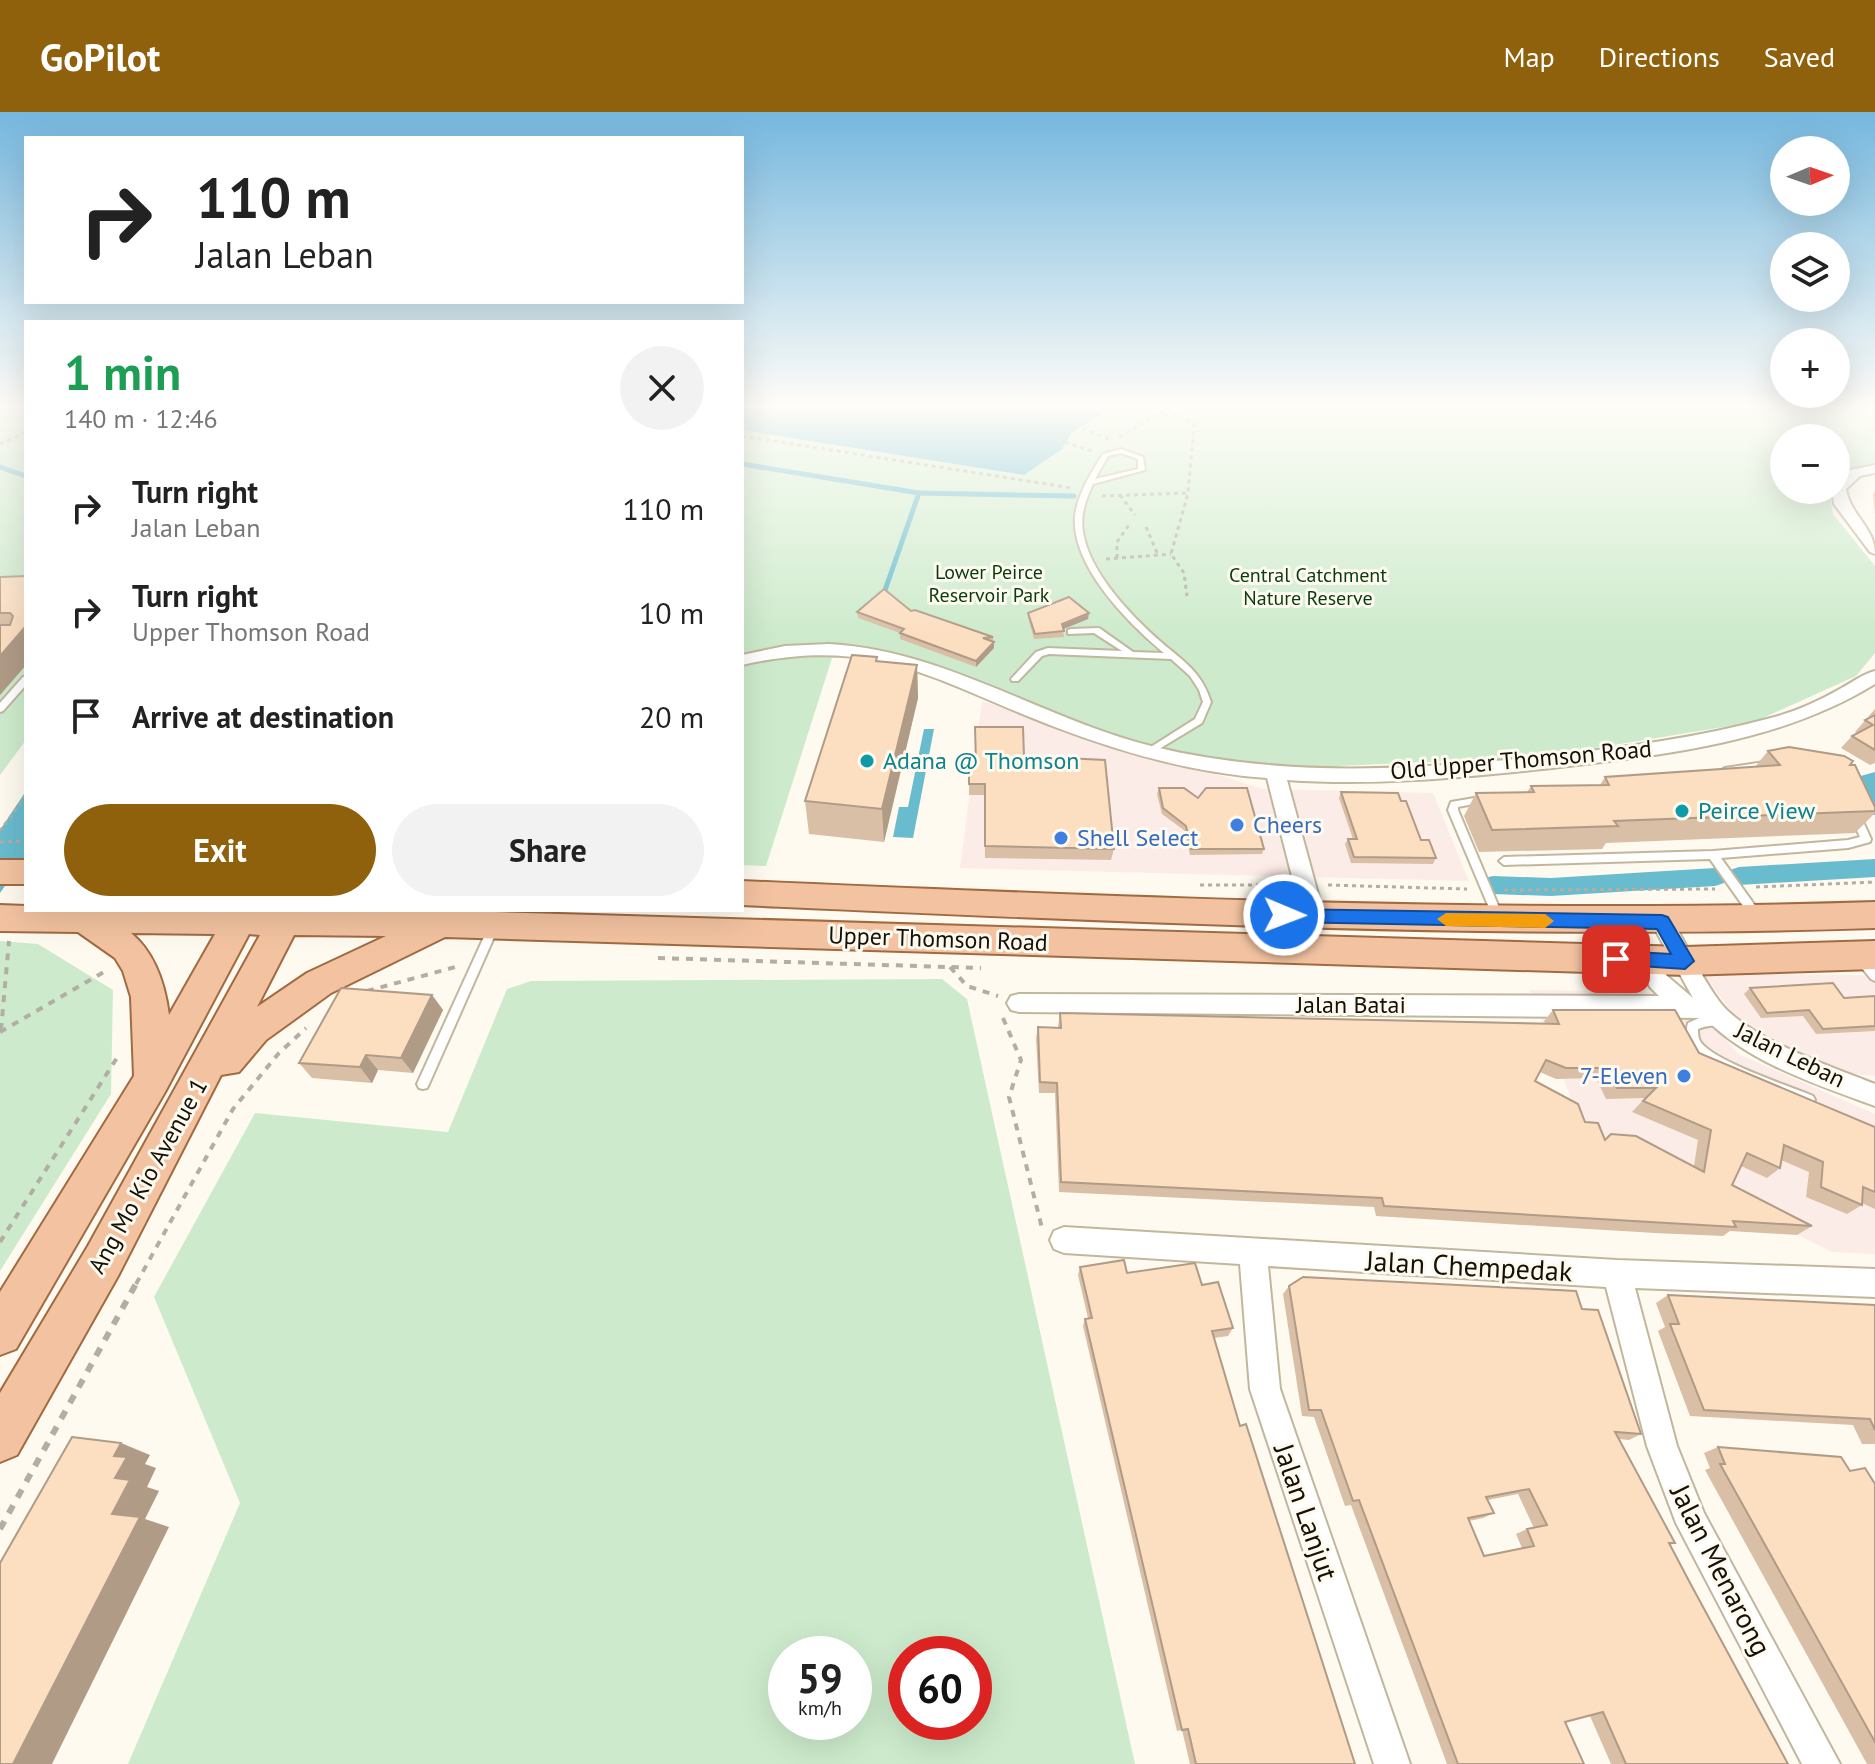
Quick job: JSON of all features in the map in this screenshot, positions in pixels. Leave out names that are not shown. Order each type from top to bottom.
[{"type":"main road","points":[[0,872],[24,872]]},
{"type":"main road","name":"Upper Thomson Road","points":[[744,893],[1309,901],[1500,921],[1662,922],[1875,915]]},
{"type":"main road","name":"Upper Thomson Road","points":[[5,925],[241,916],[443,925],[1647,960],[1869,962]]},
{"type":"main road","name":"Ang Mo Kio Avenue 1","points":[[0,1333],[152,1080],[241,916]]},
{"type":"main road","name":"Ang Mo Kio Avenue 1","points":[[0,1438],[103,1261],[287,917]]},
{"type":"main road","points":[[87,921],[132,955],[151,999],[152,1080]]},
{"type":"main road","points":[[185,1111],[253,1029],[328,978],[443,925]]},
{"type":"street","points":[[1842,483],[1839,488],[1841,504],[1875,549]]},
{"type":"street","name":"Old Upper Thomson Road","points":[[744,660],[805,650],[842,649],[916,663],[1022,708],[1149,752],[1201,765],[1275,772],[1405,774],[1486,769],[1663,748],[1784,720],[1839,698],[1875,676]]},
{"type":"street","points":[[1275,772],[1309,901]]},
{"type":"street","name":"Jalan Leban","points":[[1662,922],[1715,1015]]},
{"type":"street","points":[[1647,960],[1658,981],[1683,1006]]},
{"type":"street","name":"Jalan Batai","points":[[1019,1003],[1683,1006]]},
{"type":"street","name":"Jalan Leban","points":[[1683,1006],[1715,1015],[1762,1044],[1875,1095]]},
{"type":"street","name":"Jalan Chempedak","points":[[1064,1240],[1617,1274],[1875,1283]]},
{"type":"street","name":"Jalan Lanjut","points":[[1253,1252],[1265,1389],[1392,1764]]},
{"type":"street","name":"Jalan Menarong","points":[[1617,1274],[1662,1446],[1692,1523],[1822,1764]]},
{"type":"lane","points":[[1090,483],[1078,520],[1089,560],[1126,612],[1199,680],[1207,702],[1199,721],[1149,752]]},
{"type":"lane","points":[[1086,490],[1105,483]]},
{"type":"lane","points":[[1071,632],[1091,627],[1130,653]]},
{"type":"lane","points":[[1015,679],[1039,654],[1048,651],[1176,656]]},
{"type":"lane","points":[[0,709],[24,681]]},
{"type":"lane","points":[[1707,775],[1754,765],[1784,766]]},
{"type":"lane","points":[[1494,798],[1454,804],[1453,810],[1500,921]]},
{"type":"lane","points":[[1504,861],[1713,855],[1848,844],[1866,839],[1850,804]]},
{"type":"lane","points":[[1713,855],[1760,920]]},
{"type":"lane","points":[[423,1084],[494,925]]},
{"type":"lane","points":[[1715,1015],[1692,1026],[1693,1041],[1699,1048],[1818,1104]]},
{"type":"path","points":[[1042,483],[1120,495],[1188,493]]},
{"type":"path","points":[[1171,554],[1189,483]]},
{"type":"path","points":[[1120,495],[1135,515]]},
{"type":"path","points":[[1117,558],[1117,542],[1129,525]]},
{"type":"path","points":[[1146,527],[1158,555]]},
{"type":"path","points":[[1089,560],[1171,554],[1179,561],[1189,586],[1187,596]]},
{"type":"path","points":[[0,831],[24,798]]},
{"type":"path","points":[[0,842],[24,841]]},
{"type":"path","points":[[1186,884],[1309,901],[1487,890],[1735,888],[1875,882]]},
{"type":"path","points":[[1,1031],[5,925]]},
{"type":"path","points":[[650,958],[981,968]]},
{"type":"path","points":[[1,1031],[114,966],[107,960]]},
{"type":"path","points":[[366,991],[477,961]]},
{"type":"path","points":[[950,967],[967,986],[992,993],[1021,1060],[1009,1097],[1045,1238],[1064,1240]]},
{"type":"path","points":[[0,1529],[233,1109],[279,1053],[311,1024]]},
{"type":"path","points":[[0,1242],[122,1049]]},
{"type":"shaded area","points":[[982,701],[1263,789],[1433,793],[1469,881],[960,868]]},
{"type":"shaded area","points":[[1703,974],[1875,975],[1875,1076],[1838,1072],[1742,1025]]},
{"type":"shaded area","points":[[1530,990],[1687,992],[1738,1054],[1875,1114],[1875,1254],[1832,1252],[1581,1125]]},
{"type":"green space","points":[[0,483],[24,483],[24,743],[0,775]]},
{"type":"green space","name":"Central Catchment Nature Reserve","points":[[744,483],[1770,483],[1770,504],[1831,504],[1833,514],[1875,566],[1875,653],[1856,676],[1754,722],[1541,757],[1315,767],[1209,763],[1149,752],[947,683],[908,665],[864,658],[832,658],[766,866],[744,865]]},
{"type":"green space","points":[[0,941],[38,944],[113,990],[111,1094],[0,1271]]},
{"type":"green space","points":[[942,979],[967,999],[1135,1764],[128,1764],[240,1503],[154,1297],[255,1113],[448,1132],[507,989],[531,981]]},
{"type":"water","points":[[924,729],[934,729],[913,838],[893,837],[899,807],[908,807]]},
{"type":"water","points":[[24,794],[24,859],[0,893],[0,830]]},
{"type":"building","points":[[24,576],[24,628],[0,656],[0,625],[10,625],[13,616],[0,613],[0,577]]},
{"type":"building","points":[[884,589],[911,611],[993,637],[983,638],[994,642],[976,661],[900,633],[904,629],[857,612]]},
{"type":"building","points":[[1069,597],[1089,613],[1062,624],[1064,631],[1035,634],[1028,613]]},
{"type":"building","points":[[852,655],[917,665],[882,809],[805,801]]},
{"type":"building","points":[[1875,715],[1875,750],[1852,736],[1873,725],[1865,720]]},
{"type":"building","points":[[975,727],[1023,727],[1024,756],[1105,760],[1114,849],[985,846],[985,784],[969,784],[969,764],[976,764]]},
{"type":"building","points":[[1789,747],[1844,756],[1853,761],[1850,765],[1855,765],[1875,811],[1614,821],[1618,826],[1492,830],[1476,793],[1534,792],[1531,786],[1609,785],[1605,777],[1780,765],[1768,751]]},
{"type":"building","points":[[1159,788],[1184,788],[1198,798],[1206,788],[1247,788],[1264,849],[1191,849],[1186,826],[1163,808]]},
{"type":"building","points":[[1341,792],[1398,793],[1401,801],[1406,801],[1421,840],[1429,840],[1436,858],[1354,857],[1348,839],[1357,839]]},
{"type":"building","points":[[1833,983],[1844,998],[1875,996],[1875,1026],[1823,1029],[1809,1010],[1767,1013],[1750,988]]},
{"type":"building","points":[[341,988],[432,995],[401,1058],[366,1055],[360,1067],[299,1063]]},
{"type":"building","points":[[1553,1010],[1675,1010],[1699,1053],[1875,1127],[1875,1192],[1863,1187],[1862,1205],[1821,1187],[1823,1162],[1784,1145],[1780,1168],[1747,1153],[1732,1185],[1812,1226],[1733,1221],[1736,1227],[1667,1223],[1384,1206],[1382,1198],[1061,1182],[1057,1083],[1040,1082],[1038,1027],[1061,1028],[1060,1013],[1559,1024]],"holes":[[[1546,1060],[1566,1068],[1606,1068],[1617,1088],[1656,1088],[1643,1101],[1711,1130],[1704,1172],[1636,1136],[1611,1134],[1605,1140],[1598,1123],[1585,1122],[1578,1104],[1535,1081]]]},
{"type":"building","points":[[1124,1260],[1127,1273],[1195,1263],[1202,1285],[1218,1282],[1233,1328],[1212,1331],[1240,1426],[1246,1424],[1355,1764],[1196,1764],[1188,1729],[1182,1730],[1085,1319],[1092,1318],[1080,1267]]},
{"type":"building","points":[[1303,1277],[1576,1291],[1582,1309],[1598,1310],[1641,1434],[1615,1432],[1675,1543],[1669,1543],[1788,1764],[1626,1764],[1603,1712],[1565,1722],[1584,1764],[1458,1764],[1359,1500],[1353,1501],[1321,1410],[1309,1410],[1289,1286]],"holes":[[[1529,1489],[1547,1525],[1527,1529],[1534,1546],[1484,1556],[1468,1518],[1494,1513],[1486,1497]]]},
{"type":"building","points":[[1668,1295],[1875,1305],[1875,1430],[1870,1419],[1704,1410],[1670,1324],[1679,1324]]},
{"type":"building","points":[[72,1437],[121,1443],[114,1456],[127,1457],[115,1478],[130,1480],[112,1514],[140,1517],[13,1764],[0,1764],[0,1563]]},
{"type":"building","points":[[1718,1447],[1841,1457],[1850,1471],[1865,1468],[1875,1484],[1875,1742],[1720,1464],[1725,1464]]},
{"type":"waterway","points":[[859,483],[919,493]]},
{"type":"waterway","points":[[884,593],[919,493]]},
{"type":"waterway","points":[[919,493],[1074,496]]},
{"type":"waterway","points":[[1875,780],[1865,783],[1875,807]]},
{"type":"waterway","points":[[1739,876],[1875,868]]},
{"type":"waterway","points":[[1493,885],[1551,887],[1715,877]]},
{"type":"slow traffic","points":[[1446,919],[1545,921]]},
{"type":"place","name":"Adana @ Thomson","points":[[867,761]]},
{"type":"place","name":"Peirce View","points":[[1682,811]]},
{"type":"place","name":"Cheers","points":[[1237,825]]},
{"type":"place","name":"Shell Select","points":[[1061,838]]},
{"type":"place","name":"7-Eleven","points":[[1684,1076]]},
{"type":"route","points":[[1284,915],[1662,922],[1685,961],[1616,959]]},
{"type":"park label","name":"Lower Peirce Reservoir Park","points":[[989,584]]}]
